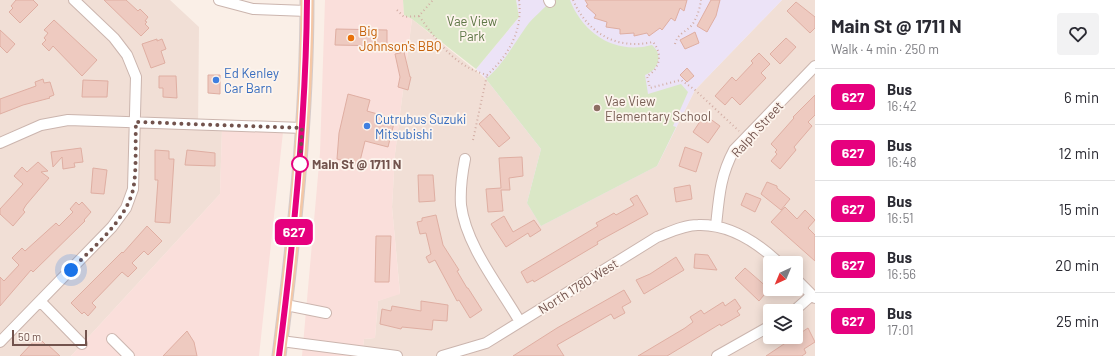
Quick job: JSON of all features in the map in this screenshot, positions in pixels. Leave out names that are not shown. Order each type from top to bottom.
[{"type":"main road","points":[[279,356],[286,305],[302,128],[307,6]]},
{"type":"street","points":[[0,342],[112,227],[126,208],[133,189],[136,122],[136,77],[127,55],[114,38],[74,0]]},
{"type":"street","points":[[219,0],[253,9],[307,6]]},
{"type":"street","name":"Ralph Street","points":[[716,226],[720,186],[725,167],[734,150],[815,66]]},
{"type":"street","points":[[0,143],[41,125],[68,120],[302,128]]},
{"type":"street","points":[[465,159],[461,182],[461,205],[465,224],[472,242],[520,322]]},
{"type":"street","name":"North 1780 West","points":[[442,356],[486,342],[657,237],[677,229],[697,224],[716,226],[746,238],[766,250],[772,256]]},
{"type":"street","points":[[803,286],[813,296],[803,304]]},
{"type":"street","points":[[40,302],[82,344]]},
{"type":"street","points":[[286,305],[326,313]]},
{"type":"street","points":[[717,356],[763,330]]},
{"type":"street","points":[[112,340],[129,356]]},
{"type":"street","points":[[281,341],[397,356]]},
{"type":"path","points":[[397,10],[404,17],[419,16],[433,0]]},
{"type":"path","points":[[473,140],[487,75],[493,70],[512,44],[519,27],[521,15],[519,0]]},
{"type":"path","points":[[573,0],[580,14],[591,27],[603,36],[626,45],[653,42],[656,46],[660,59],[658,66],[647,76],[650,88],[681,80],[695,90],[741,134]]},
{"type":"path","points":[[674,44],[679,35],[691,25],[696,18],[701,0]]},
{"type":"path","points":[[419,16],[449,55],[462,66],[487,75]]},
{"type":"shaded area","points":[[0,0],[170,0],[199,27],[198,130],[222,128],[220,194],[71,356],[0,356]]},
{"type":"shaded area","points":[[325,0],[403,0],[404,15],[412,19],[395,154],[392,207],[400,294],[378,301],[375,338],[364,339],[362,356],[302,356],[320,153]]},
{"type":"shaded area","name":"Vae View Elementary School","points":[[516,0],[782,0],[695,90],[657,166],[541,226],[527,203],[541,149],[486,79],[476,69],[519,17]]},
{"type":"shaded area","points":[[782,0],[815,0],[815,356],[362,356],[364,339],[375,338],[378,301],[400,293],[392,207],[395,154],[412,19],[486,79],[541,149],[527,203],[657,166],[695,90]]},
{"type":"shaded area","points":[[222,128],[283,132],[259,356],[71,356],[220,194]]},
{"type":"green space","name":"Vae View Park","points":[[403,0],[516,0],[519,17],[476,69],[412,19],[404,15]]},
{"type":"green space","name":"Vae View Elementary School","points":[[552,0],[570,0],[583,23],[602,39],[626,47],[652,45],[658,53],[658,62],[650,73],[645,75],[648,94],[681,84],[688,92],[673,126],[676,127],[657,166],[541,226],[527,203],[541,149],[486,79],[503,61],[529,23]]},
{"type":"building","points":[[16,0],[33,0],[38,5],[20,23],[9,12],[13,8],[11,6]]},
{"type":"building","points":[[104,0],[126,0],[138,11],[140,9],[148,17],[145,24],[149,28],[141,36]]},
{"type":"building","points":[[585,0],[687,0],[684,11],[680,8],[675,21],[671,18],[662,30],[660,28],[649,36],[647,33],[634,36],[634,33],[620,34],[620,29],[606,27],[607,22],[594,18],[596,15],[586,6],[588,5]]},
{"type":"building","points":[[711,0],[720,0],[716,16],[707,32],[697,26]]},
{"type":"building","points":[[796,2],[815,17],[815,28],[810,33],[787,11]]},
{"type":"building","points":[[54,20],[97,60],[82,76],[53,46],[49,51],[42,44],[46,40],[44,38],[48,33],[44,30]]},
{"type":"building","points":[[336,29],[387,30],[387,46],[335,45]]},
{"type":"building","points":[[0,30],[15,44],[7,53],[0,46]]},
{"type":"building","points":[[695,32],[699,43],[685,49],[680,40]]},
{"type":"building","points":[[786,38],[796,47],[780,64],[770,54]]},
{"type":"building","points":[[157,39],[157,41],[162,39],[166,49],[161,51],[165,63],[151,68],[142,44]]},
{"type":"building","points":[[404,52],[411,77],[408,90],[398,87],[400,77],[395,54]]},
{"type":"building","points":[[759,53],[770,64],[761,73],[766,78],[740,105],[732,97],[725,105],[715,96],[732,77],[736,81],[753,63],[751,61]]},
{"type":"building","points":[[687,68],[694,76],[687,82],[680,75]]},
{"type":"building","name":"Ed Kenley Car Barn","points":[[208,75],[220,75],[220,94],[208,93]]},
{"type":"building","points":[[159,76],[176,76],[177,98],[163,97],[163,88],[159,88]]},
{"type":"building","points":[[43,79],[44,83],[50,82],[54,95],[49,97],[50,98],[23,105],[0,114],[0,99],[36,86],[35,82]]},
{"type":"building","points":[[83,80],[108,81],[107,97],[82,97]]},
{"type":"building","name":"Cutrubus Suzuki Mitsubishi","points":[[348,94],[370,100],[367,111],[395,119],[388,147],[365,141],[359,165],[337,159],[339,133]]},
{"type":"building","points":[[815,95],[815,115],[808,122],[812,126],[794,147],[796,150],[780,169],[771,161],[777,154],[775,152],[777,150],[771,144],[794,118],[793,117]]},
{"type":"building","points":[[490,114],[510,138],[499,147],[479,124]]},
{"type":"building","points":[[709,118],[720,126],[708,143],[693,132],[701,120],[706,123]]},
{"type":"building","points":[[685,147],[702,153],[696,172],[679,166]]},
{"type":"building","points":[[81,148],[83,162],[74,163],[75,167],[63,169],[62,157],[53,167],[51,152]]},
{"type":"building","points":[[155,150],[169,151],[169,159],[174,159],[170,223],[155,222],[158,180],[155,180]]},
{"type":"building","points":[[187,150],[215,153],[215,166],[185,165]]},
{"type":"building","points":[[522,157],[523,176],[509,178],[510,190],[501,190],[503,211],[488,212],[486,189],[501,188],[499,158]]},
{"type":"building","points":[[38,162],[48,171],[41,172],[49,178],[26,205],[23,210],[25,212],[13,226],[0,214],[0,209],[23,184],[14,176],[22,167],[27,172]]},
{"type":"building","points":[[93,168],[107,170],[104,194],[91,193]]},
{"type":"building","points":[[418,175],[433,175],[435,201],[419,202]]},
{"type":"building","points":[[767,182],[777,186],[777,188],[790,199],[781,210],[761,194]]},
{"type":"building","points":[[690,185],[692,199],[676,202],[674,188]]},
{"type":"building","points":[[746,193],[761,199],[755,212],[741,205]]},
{"type":"building","points":[[637,195],[648,214],[597,242],[598,244],[534,282],[533,280],[527,283],[521,272],[598,226],[596,223],[614,213],[616,215],[634,205],[630,199]]},
{"type":"building","points":[[76,202],[79,205],[82,202],[91,212],[84,220],[85,221],[33,272],[31,270],[0,306],[0,277],[4,281],[19,265],[12,258],[22,248],[25,251],[56,223],[59,226],[73,212],[70,209]]},
{"type":"building","points":[[785,207],[797,219],[805,210],[815,220],[808,228],[815,235],[815,261],[771,222]]},
{"type":"building","points":[[436,215],[443,245],[459,270],[457,271],[467,288],[482,310],[470,318],[459,300],[457,301],[435,260],[429,263],[426,257],[431,254],[426,233],[420,234],[417,222],[422,221],[422,218]]},
{"type":"building","points":[[504,216],[513,232],[534,220],[541,230],[530,237],[528,233],[506,247],[491,224]]},
{"type":"building","points":[[147,226],[162,241],[148,255],[144,251],[132,263],[137,268],[128,277],[122,272],[92,303],[96,307],[88,316],[84,312],[82,314],[71,303],[122,252],[123,253]]},
{"type":"building","points":[[376,236],[391,236],[389,282],[375,282]]},
{"type":"building","points":[[695,254],[708,255],[717,270],[694,268]]},
{"type":"building","points":[[676,257],[684,270],[644,294],[636,280],[650,274]]},
{"type":"building","points":[[745,268],[763,284],[763,296],[759,301],[735,278]]},
{"type":"building","points":[[624,290],[631,302],[622,307],[625,313],[614,319],[611,314],[557,345],[564,356],[513,356],[557,328]]},
{"type":"building","points":[[735,299],[741,308],[737,311],[740,315],[721,326],[720,324],[667,356],[638,356],[685,328],[693,322],[690,317],[701,310],[704,314],[723,302],[725,306]]},
{"type":"building","points":[[421,301],[448,305],[447,321],[433,320],[432,330],[402,327],[401,329],[380,324],[382,309],[391,311],[392,306],[421,311]]},
{"type":"building","points":[[808,328],[815,342],[804,349],[806,353],[802,356],[766,356],[784,344],[803,344],[803,331]]},
{"type":"building","points":[[187,331],[194,342],[197,356],[163,356]]},
{"type":"building","points":[[38,337],[46,345],[47,344],[60,356],[20,356]]},
{"type":"bus line","name":"627","points":[[279,356],[291,266],[301,149],[307,49],[307,0]]},
{"type":"place","name":"Big Johnson's BBQ","points":[[351,38]]},
{"type":"place","name":"Ed Kenley Car Barn","points":[[216,80]]},
{"type":"place","name":"Vae View Elementary School","points":[[597,108]]},
{"type":"place","name":"Cutrubus Suzuki Mitsubishi","points":[[367,126]]},
{"type":"place","name":"Main St @ 1711 N","points":[[300,164]]},
{"type":"route","points":[[71,270],[112,227],[126,208],[133,189],[136,122],[302,128],[300,164]]}]
